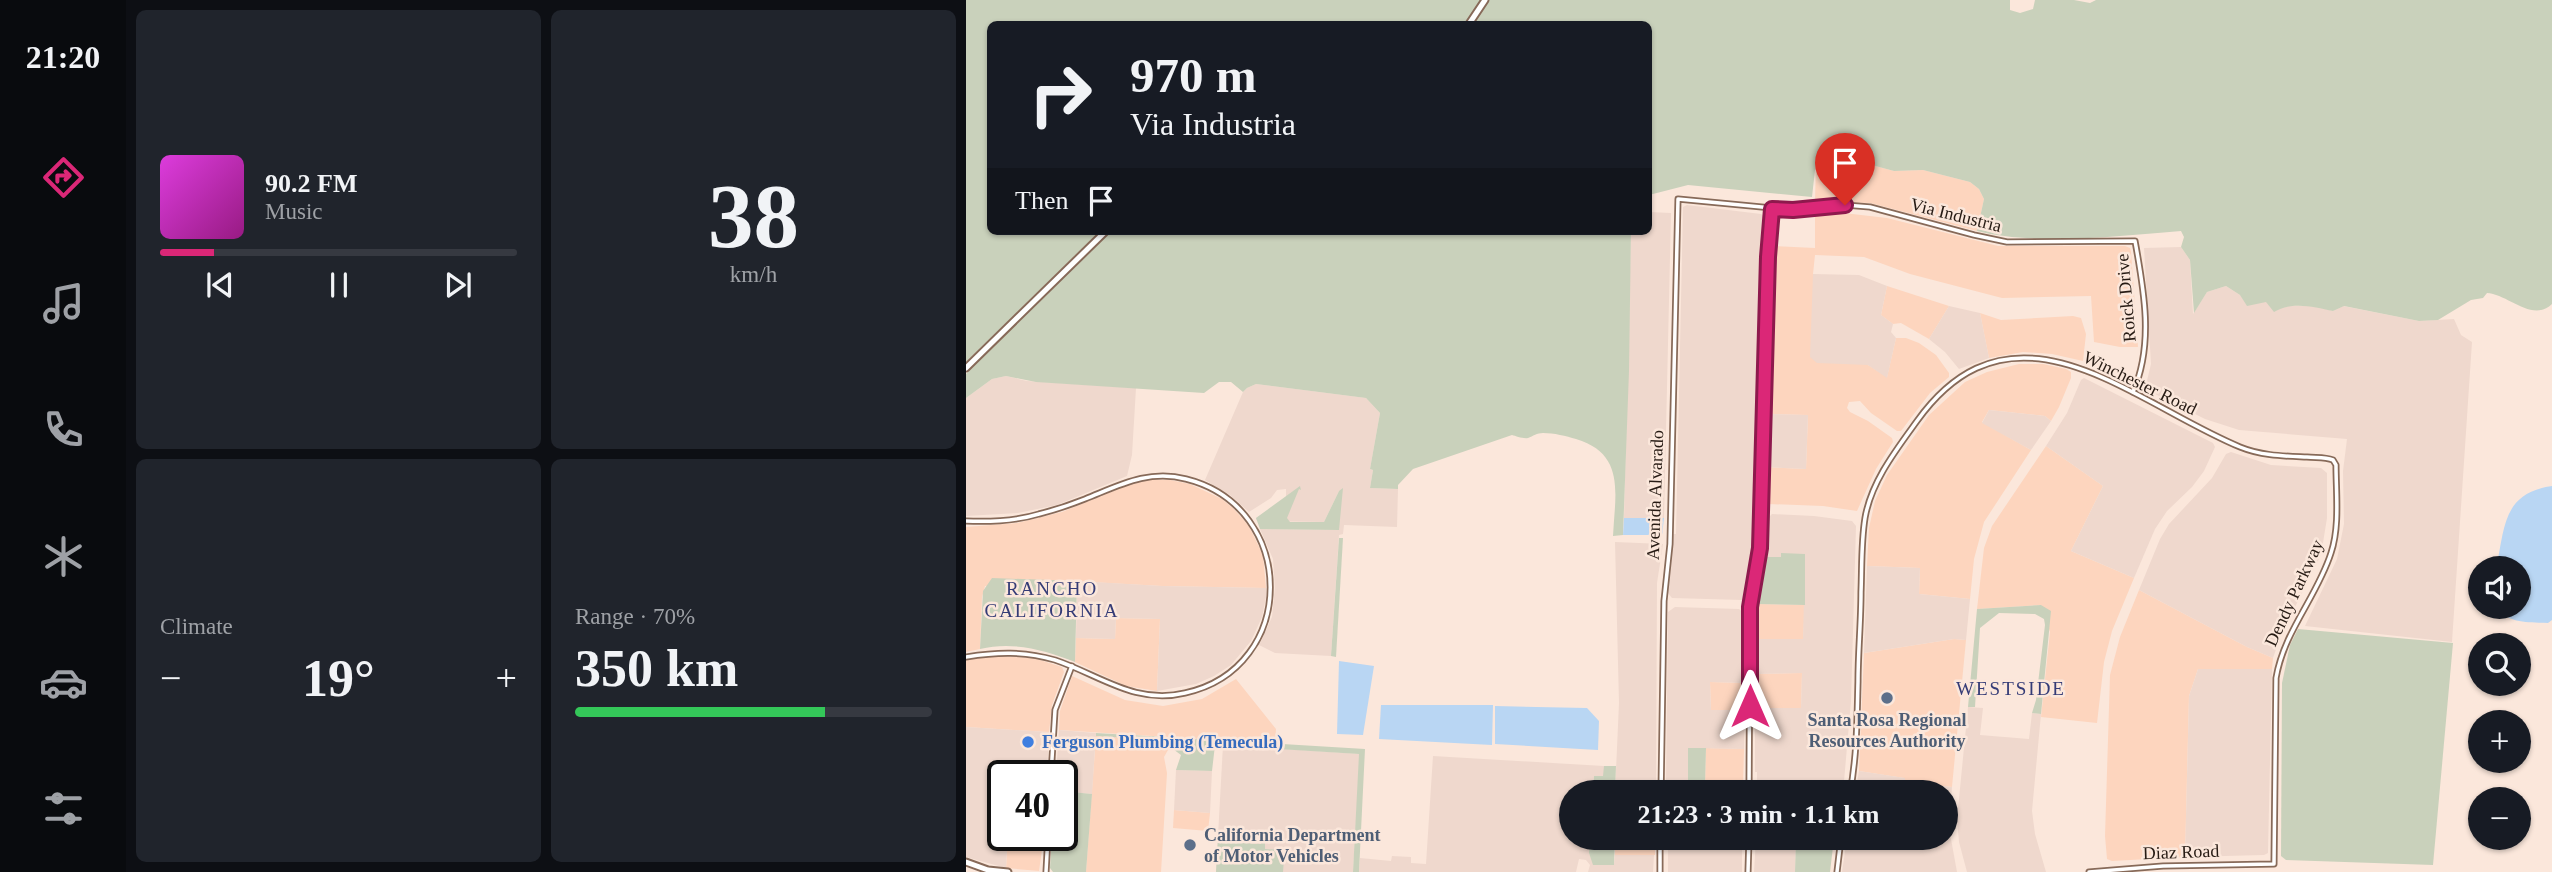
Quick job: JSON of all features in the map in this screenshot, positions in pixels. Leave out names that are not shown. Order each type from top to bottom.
[{"type":"main road","points":[[1471,21],[1485,0]]},
{"type":"main road","points":[[966,368],[1102,235]]},
{"type":"main road","points":[[966,862],[988,870],[1008,872]]},
{"type":"street","name":"Via Industria","points":[[1678,199],[1793,210],[1845,205],[1870,207],[2007,242],[2135,241]]},
{"type":"street","name":"Avenida Alvarado","points":[[1661,780],[1664,607],[1670,541],[1678,199]]},
{"type":"street","points":[[1749,780],[1750,607],[1760,548],[1768,257],[1772,209]]},
{"type":"street","name":"Roick Drive","points":[[2133,392],[2141,373],[2145,342],[2141,279],[2135,241]]},
{"type":"street","name":"Winchester Road","points":[[1852,780],[1856,752],[1865,517],[1881,475],[1903,440],[1930,404],[1966,375],[2000,362],[2033,358],[2063,362],[2133,392],[2227,441],[2254,452],[2333,460]]},
{"type":"street","name":"Dendy Parkway","points":[[2274,864],[2276,678],[2280,657],[2332,551],[2336,528],[2336,466],[2333,460]]},
{"type":"street","points":[[966,521],[1010,520],[1036,515],[1084,500],[1122,483],[1154,476],[1186,479],[1218,491],[1250,521],[1267,556],[1271,597],[1255,643],[1231,671],[1208,685],[1186,693],[1150,695],[1127,691],[1072,666],[1026,653],[998,652],[966,657]]},
{"type":"street","points":[[1052,760],[1055,710],[1072,666]]},
{"type":"street","points":[[1660,850],[1660,872]]},
{"type":"street","points":[[1748,872],[1749,850]]},
{"type":"street","points":[[1837,872],[1840,850]]},
{"type":"street","points":[[1046,872],[1047,851]]},
{"type":"street","name":"Diaz Road","points":[[2089,872],[2163,866],[2274,864]]},
{"type":"shaded area","points":[[1816,161],[1868,164],[1894,171],[1923,170],[1970,182],[1979,189],[1984,199],[1977,231],[1870,203],[1815,202]]},
{"type":"shaded area","points":[[1687,205],[1761,214],[1765,217],[1755,548],[1747,597],[1742,600],[1672,598],[1668,593],[1672,534],[1676,534],[1683,207]]},
{"type":"shaded area","points":[[1652,212],[1671,213],[1664,518],[1624,518],[1631,235],[1652,235]]},
{"type":"shaded area","points":[[1835,212],[1887,218],[1998,246],[2130,248],[2138,347],[2094,342],[2091,296],[2002,298],[1910,274],[1864,257],[1815,255],[1813,274],[1868,365],[1887,377],[1896,338],[1906,338],[1936,355],[1949,377],[1930,393],[1901,431],[1871,413],[1860,401],[1849,402],[1847,408],[1850,412],[1868,421],[1892,438],[1893,442],[1876,469],[1857,511],[1823,506],[1768,504],[1764,500],[1765,467],[1806,469],[1808,415],[1767,414],[1772,246],[1815,248],[1815,213]]},
{"type":"shaded area","points":[[2181,247],[2190,260],[2193,314],[2207,292],[2226,286],[2240,295],[2283,306],[2315,306],[2333,311],[2343,306],[2419,321],[2454,319],[2461,335],[2472,342],[2452,642],[2305,626],[2337,559],[2344,524],[2343,471],[2347,439],[2239,430],[2205,419],[2145,389],[2151,364],[2144,248]]},
{"type":"shaded area","points":[[1813,274],[1859,275],[1887,286],[1881,315],[1893,324],[1891,332],[1896,338],[1887,378],[1868,365],[1817,363],[1810,357]]},
{"type":"shaded area","points":[[1887,286],[1949,306],[1929,339],[1901,323],[1893,324],[1881,315]]},
{"type":"shaded area","points":[[1949,306],[1980,313],[1989,358],[1959,369],[1945,352],[1929,339]]},
{"type":"shaded area","points":[[1980,313],[2001,320],[2073,316],[2081,318],[2086,334],[2083,361],[2052,354],[2023,352],[1989,358]]},
{"type":"shaded area","points":[[2019,364],[2043,364],[2066,369],[2071,372],[2071,378],[2051,421],[2045,416],[1989,410],[1982,422],[2031,450],[1984,522],[1974,559],[1970,599],[1919,594],[1920,568],[1867,566],[1869,528],[1875,501],[1887,475],[1929,415],[1965,382],[1987,372]]},
{"type":"shaded area","points":[[1006,376],[1027,381],[1136,388],[1132,455],[1127,476],[1057,505],[1018,513],[966,516],[966,398],[992,379]]},
{"type":"shaded area","points":[[2084,378],[2213,443],[2215,447],[2204,471],[2167,511],[2155,529],[2134,578],[2071,551],[2103,486],[2046,446],[2067,413]]},
{"type":"shaded area","points":[[1256,384],[1366,398],[1380,413],[1370,469],[1373,470],[1370,488],[1398,489],[1397,527],[1344,525],[1343,534],[1339,535],[1331,656],[1275,653],[1259,645],[1272,617],[1275,588],[1273,559],[1260,529],[1339,530],[1339,491],[1324,522],[1257,521],[1256,518],[1286,498],[1286,489],[1277,490],[1271,498],[1249,512],[1230,495],[1205,480],[1243,392]]},
{"type":"shaded area","points":[[1989,410],[2045,416],[2051,421],[2031,450],[1982,423]]},
{"type":"shaded area","points":[[1767,414],[1808,415],[1806,469],[1765,467]]},
{"type":"shaded area","points":[[2046,446],[2103,486],[2071,551],[2134,578],[2112,631],[2104,662],[2097,723],[2041,717],[2050,632],[2041,605],[1977,609],[1984,548],[1992,526]]},
{"type":"shaded area","points":[[2231,452],[2271,465],[2321,468],[2327,473],[2327,518],[2321,555],[2281,635],[2273,658],[2139,590],[2169,524],[2212,478],[2226,454]]},
{"type":"shaded area","points":[[1148,480],[1190,484],[1222,499],[1234,509],[1249,526],[1263,555],[1266,588],[1071,581],[985,586],[982,597],[980,649],[966,652],[966,527],[1017,523],[1062,512],[1123,487]]},
{"type":"shaded area","points":[[1772,514],[1814,516],[1852,521],[1856,526],[1851,701],[1844,780],[1757,780],[1755,708],[1801,708],[1802,673],[1755,674],[1756,639],[1803,639],[1805,554],[1765,557],[1767,519]]},
{"type":"shaded area","points":[[1615,542],[1663,544],[1657,583],[1656,780],[1616,780],[1619,703]]},
{"type":"shaded area","points":[[1867,566],[1920,568],[1919,594],[1970,599],[1966,640],[1954,639],[1864,653]]},
{"type":"shaded area","points":[[1077,581],[1266,588],[1266,597],[1262,617],[1251,641],[1231,665],[1196,684],[1157,691],[1160,619],[1116,618],[1115,639],[1076,638]]},
{"type":"shaded area","points":[[2139,590],[2273,658],[2272,669],[2198,669],[2189,696],[2185,857],[2112,861],[2107,859],[2105,836],[2110,675],[2120,637]]},
{"type":"shaded area","points":[[1756,604],[1805,605],[1803,639],[1756,639]]},
{"type":"shaded area","points":[[1675,607],[1739,609],[1746,615],[1745,683],[1710,682],[1711,710],[1745,710],[1744,749],[1689,748],[1688,780],[1666,780],[1668,612]]},
{"type":"shaded area","points":[[1116,618],[1160,619],[1157,691],[1126,686],[1075,662],[1076,638],[1115,639]]},
{"type":"shaded area","points":[[1954,639],[1966,640],[1953,780],[1904,780],[1859,771],[1864,653]]},
{"type":"shaded area","points":[[995,656],[1034,658],[1062,667],[1064,672],[1052,705],[1049,732],[966,727],[966,660]]},
{"type":"shaded area","points":[[2198,669],[2272,669],[2268,853],[2264,855],[2185,857],[2189,696]]},
{"type":"shaded area","points":[[1802,673],[1801,709],[1755,708],[1755,674]]},
{"type":"shaded area","points":[[1072,676],[1125,700],[1163,706],[1202,699],[1236,679],[1276,729],[1275,744],[1059,730],[1060,711]]},
{"type":"shaded area","points":[[1710,682],[1745,683],[1745,710],[1711,710]]},
{"type":"shaded area","points":[[1968,707],[1983,708],[1980,735],[2029,739],[2032,713],[2041,714],[2032,811],[2035,834],[2046,872],[1967,872],[1959,842],[1958,809]]},
{"type":"shaded area","points":[[966,727],[1049,732],[1048,760],[987,760],[987,851],[1007,851],[1006,868],[966,857]]},
{"type":"shaded area","points":[[1059,730],[1096,733],[1092,794],[1078,793],[1078,760],[1057,760]]},
{"type":"shaded area","points":[[1096,736],[1173,741],[1173,749],[1168,750],[1164,757],[1167,773],[1161,872],[1086,872]]},
{"type":"shaded area","points":[[1223,745],[1360,754],[1353,872],[1216,872]]},
{"type":"shaded area","points":[[1706,748],[1744,749],[1743,780],[1705,780]]},
{"type":"shaded area","points":[[1433,756],[1604,766],[1604,776],[1594,776],[1594,780],[1559,780],[1559,850],[1589,850],[1592,859],[1614,865],[1615,855],[1654,855],[1653,872],[1588,872],[1590,865],[1586,860],[1579,859],[1576,872],[1359,872],[1360,858],[1391,861],[1392,856],[1411,857],[1411,863],[1426,864]]},
{"type":"shaded area","points":[[1176,770],[1212,771],[1210,813],[1174,810]]},
{"type":"shaded area","points":[[1859,771],[1905,778],[1905,780],[1857,780]]},
{"type":"shaded area","points":[[1174,810],[1210,813],[1208,831],[1173,828]]},
{"type":"shaded area","points":[[1615,850],[1655,850],[1655,855],[1615,855]]},
{"type":"shaded area","points":[[1668,850],[1742,850],[1742,872],[1668,872]]},
{"type":"shaded area","points":[[1755,850],[1796,850],[1795,872],[1754,872]]},
{"type":"shaded area","points":[[1845,850],[1953,850],[1957,872],[1842,872]]},
{"type":"shaded area","points":[[1007,851],[1042,851],[1039,871],[1006,868]]},
{"type":"green space","points":[[966,0],[1482,0],[1468,21],[987,21],[987,235],[1096,235],[966,362]]},
{"type":"green space","points":[[1488,0],[2010,0],[2010,10],[2020,13],[2033,9],[2035,0],[2074,0],[2090,3],[2096,0],[2552,0],[2552,304],[2544,309],[2528,309],[2487,293],[2483,298],[2471,300],[2438,320],[2419,321],[2344,306],[2333,311],[2296,306],[2274,312],[2266,302],[2247,306],[2240,295],[2226,286],[2207,292],[2194,313],[2190,260],[2181,247],[2184,237],[2181,231],[2052,239],[2000,236],[1977,231],[1984,199],[1979,189],[1970,182],[1923,170],[1894,171],[1868,164],[1816,161],[1812,197],[1688,185],[1652,194],[1652,21],[1475,21]]},
{"type":"green space","points":[[1107,235],[1631,235],[1623,535],[1613,536],[1615,491],[1610,465],[1592,446],[1560,435],[1541,433],[1526,438],[1512,435],[1413,469],[1398,485],[1398,489],[1370,488],[1373,470],[1370,469],[1380,413],[1366,398],[1256,384],[1243,392],[1231,382],[1219,382],[1204,393],[1036,382],[1006,376],[992,379],[966,398],[966,374],[1008,328]]},
{"type":"green space","points":[[1300,486],[1301,490],[1299,489],[1287,518],[1290,522],[1324,522],[1343,488],[1339,530],[1260,529],[1256,518]]},
{"type":"green space","points":[[1339,538],[1343,538],[1336,657],[1331,656]]},
{"type":"green space","points":[[1781,553],[1805,554],[1805,605],[1756,604],[1762,557],[1781,557]]},
{"type":"green space","points":[[992,578],[1077,581],[1075,662],[1017,646],[980,649],[983,591]]},
{"type":"green space","points":[[2041,605],[2051,611],[2041,714],[2032,713],[2045,625],[2044,619],[2035,614],[1999,613],[1980,628],[1975,707],[1968,707],[1977,609]]},
{"type":"green space","points":[[2298,629],[2453,643],[2433,865],[2286,860],[2281,856],[2282,683],[2290,645]]},
{"type":"green space","points":[[1096,733],[1365,749],[1359,872],[1353,872],[1359,754],[1215,745],[1212,771],[1176,770],[1181,755],[1173,749],[1173,741],[1096,736]]},
{"type":"green space","points":[[1688,748],[1706,748],[1705,780],[1688,780]]},
{"type":"green space","points":[[1604,766],[1616,766],[1615,780],[1594,780],[1594,776],[1603,776]]},
{"type":"green space","points":[[1078,793],[1092,794],[1086,872],[1053,872],[1050,868],[1051,851],[1078,851]]},
{"type":"green space","points":[[1218,838],[1220,842],[1261,844],[1265,841],[1265,849],[1283,850],[1285,847],[1283,872],[1216,872]]},
{"type":"green space","points":[[1589,850],[1615,850],[1614,865],[1593,865]]},
{"type":"green space","points":[[1796,850],[1833,850],[1830,872],[1795,872]]},
{"type":"water","points":[[2552,486],[2552,620],[2548,623],[2512,619],[2531,619],[2531,556],[2498,556],[2509,515],[2523,496]]},
{"type":"water","points":[[1624,518],[1664,518],[1662,535],[1623,535]]},
{"type":"water","points":[[1339,661],[1374,666],[1363,735],[1337,734]]},
{"type":"water","points":[[1381,705],[1493,705],[1492,745],[1379,739]]},
{"type":"water","points":[[1495,706],[1587,708],[1599,721],[1598,750],[1495,744]]},
{"type":"place","name":"Santa Rosa Regional Resources Authority","points":[[1887,698]]},
{"type":"place","name":"Ferguson Plumbing (Temecula)","points":[[1028,742]]},
{"type":"place","name":"California Department of Motor Vehicles","points":[[1190,845]]},
{"type":"district","name":"RANCHO CALIFORNIA","points":[[1052,599]]},
{"type":"district","name":"WESTSIDE","points":[[2011,688]]},
{"type":"route","points":[[1750,706],[1750,607],[1760,548],[1768,257],[1772,209],[1793,210],[1845,205]]}]
